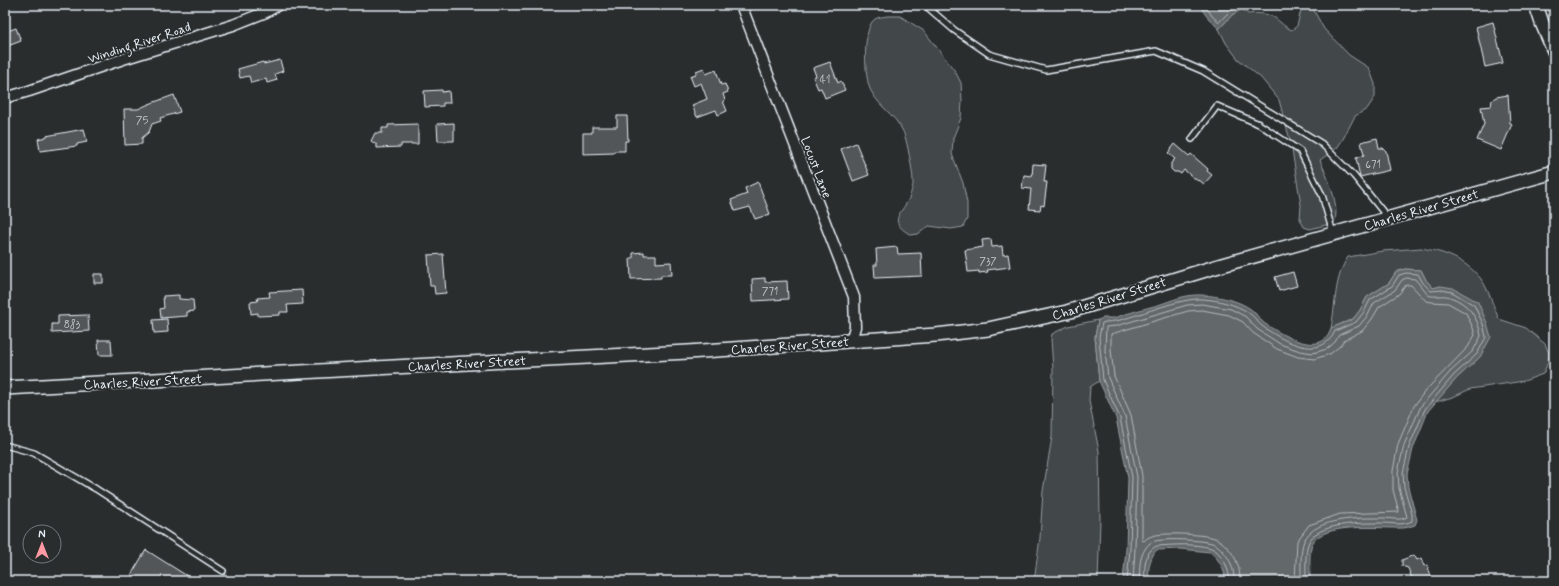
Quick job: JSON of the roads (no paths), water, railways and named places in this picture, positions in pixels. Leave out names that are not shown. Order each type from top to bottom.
[{"type":"street","name":"Winding River Road","points":[[5,98],[29,92],[123,59],[232,25],[266,12],[278,5]]},
{"type":"street","name":"Locust Lane","points":[[741,5],[854,297],[855,327],[851,341]]},
{"type":"street","points":[[1536,5],[1554,51]]},
{"type":"street","name":"Charles River Street","points":[[5,388],[688,352],[936,335],[988,329],[1019,324],[1074,310],[1151,286],[1554,172]]},
{"type":"lane","points":[[925,5],[954,30],[989,54],[1046,70],[1156,51],[1203,71],[1322,144],[1354,176],[1388,218]]},
{"type":"lane","points":[[1192,139],[1217,106],[1259,124],[1300,151],[1322,195],[1333,234]]},
{"type":"lane","points":[[5,446],[34,453],[96,489],[223,571]]},
{"type":"water","points":[[1200,5],[1245,5],[1242,9],[1232,15],[1219,29],[1206,15]]},
{"type":"water","points":[[1405,269],[1421,270],[1426,280],[1433,288],[1441,286],[1453,288],[1478,302],[1491,337],[1480,357],[1457,378],[1428,411],[1413,449],[1407,474],[1408,487],[1417,520],[1415,525],[1403,528],[1368,527],[1340,529],[1328,532],[1318,537],[1311,547],[1310,581],[1216,581],[1222,580],[1225,576],[1220,563],[1213,554],[1210,552],[1180,549],[1156,550],[1150,565],[1149,581],[1123,581],[1126,549],[1128,478],[1116,418],[1099,381],[1095,337],[1098,320],[1103,318],[1114,318],[1185,296],[1208,296],[1228,299],[1247,307],[1264,323],[1290,338],[1300,342],[1319,342],[1326,337],[1331,328],[1353,319],[1367,297],[1389,283],[1396,272]]}]
